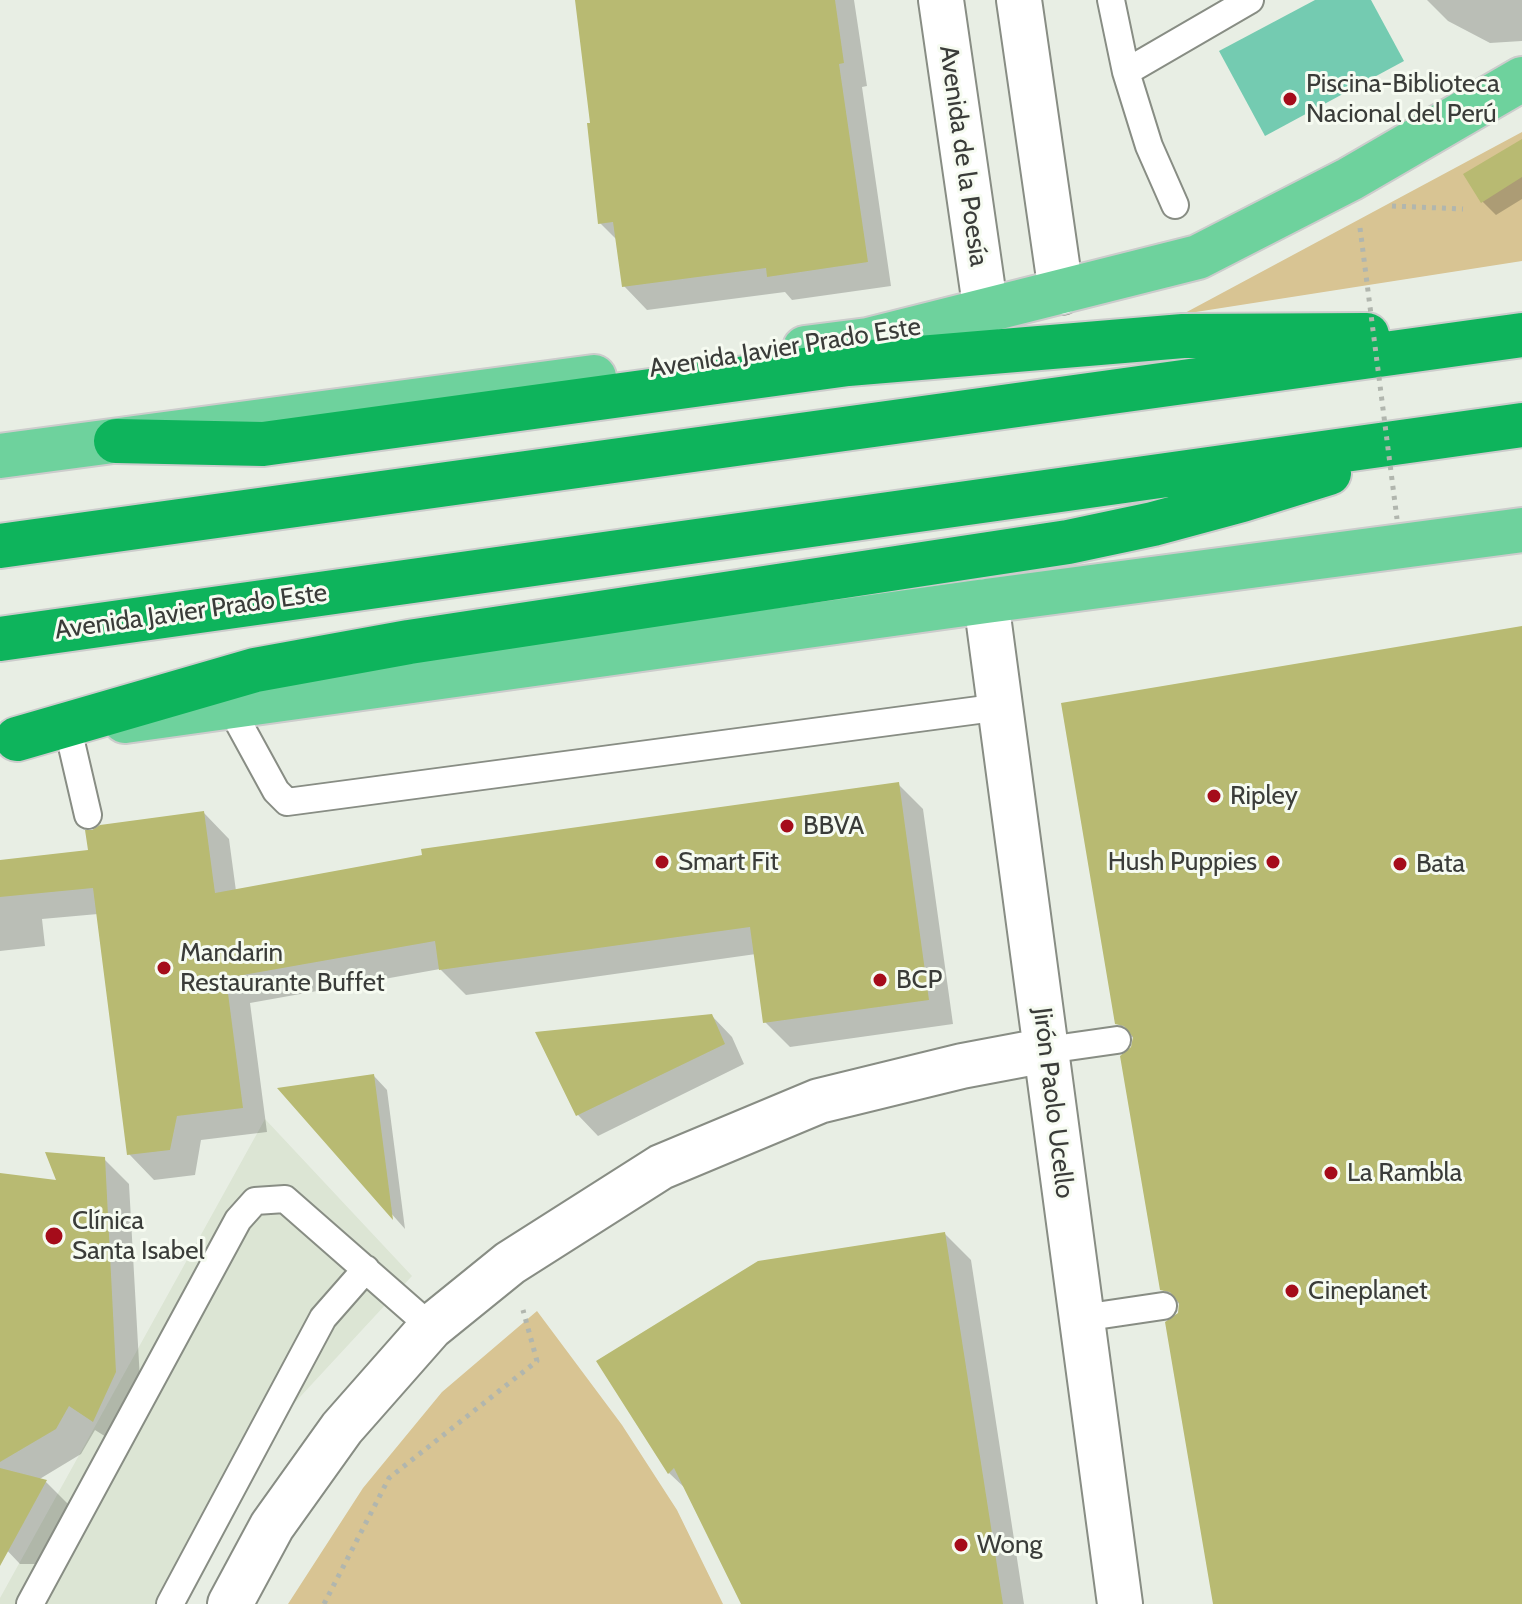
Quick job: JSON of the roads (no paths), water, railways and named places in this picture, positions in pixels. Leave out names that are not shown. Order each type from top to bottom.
[{"type":"highway","points":[[116,441],[263,444],[816,368],[1183,336],[1328,333],[1502,338]]},
{"type":"highway","points":[[0,546],[1502,338]]},
{"type":"highway","name":"Avenida Javier Prado Este","points":[[0,639],[1522,425]]},
{"type":"highway","points":[[8,740],[255,670],[328,656],[1010,551],[1153,524],[1330,472],[1416,439]]},
{"type":"main road","name":"Avenida Javier Prado Este","points":[[0,456],[868,340],[986,312],[1198,257],[1350,179],[1522,79]]},
{"type":"main road","points":[[8,740],[68,729],[986,601],[1522,530]]},
{"type":"street","name":"Avenida de la Poesía","points":[[941,0],[986,312]]},
{"type":"street","points":[[1019,0],[1061,292]]},
{"type":"street","name":"Jirón Paolo Ucello","points":[[986,601],[1120,1604]]},
{"type":"street","points":[[230,1604],[272,1526],[342,1428],[431,1327],[510,1263],[661,1167],[819,1101],[962,1066],[1047,1050]]},
{"type":"lane","points":[[1111,0],[1126,72],[1149,146],[1175,205]]},
{"type":"lane","points":[[1126,72],[1250,0]]},
{"type":"lane","points":[[230,707],[276,791],[287,802],[1001,707]]},
{"type":"lane","points":[[68,729],[88,815]]},
{"type":"lane","points":[[1047,1050],[1117,1040]]},
{"type":"lane","points":[[30,1604],[238,1220],[255,1201],[285,1199],[431,1327]]},
{"type":"lane","points":[[170,1604],[323,1318],[366,1269]]},
{"type":"lane","points":[[1082,1318],[1163,1306]]},
{"type":"place","name":"Piscina-Biblioteca Nacional del Perú","points":[[1290,99]]},
{"type":"place","name":"Ripley","points":[[1214,796]]},
{"type":"place","name":"BBVA","points":[[787,826]]},
{"type":"place","name":"Smart Fit","points":[[662,862]]},
{"type":"place","name":"Hush Puppies","points":[[1273,862]]},
{"type":"place","name":"Bata","points":[[1400,864]]},
{"type":"place","name":"Mandarin Restaurante Buffet","points":[[164,968]]},
{"type":"place","name":"BCP","points":[[880,980]]},
{"type":"place","name":"La Rambla","points":[[1331,1173]]},
{"type":"place","name":"Clínica Santa Isabel","points":[[54,1236]]},
{"type":"place","name":"Cineplanet","points":[[1292,1291]]},
{"type":"place","name":"Wong","points":[[961,1545]]}]
